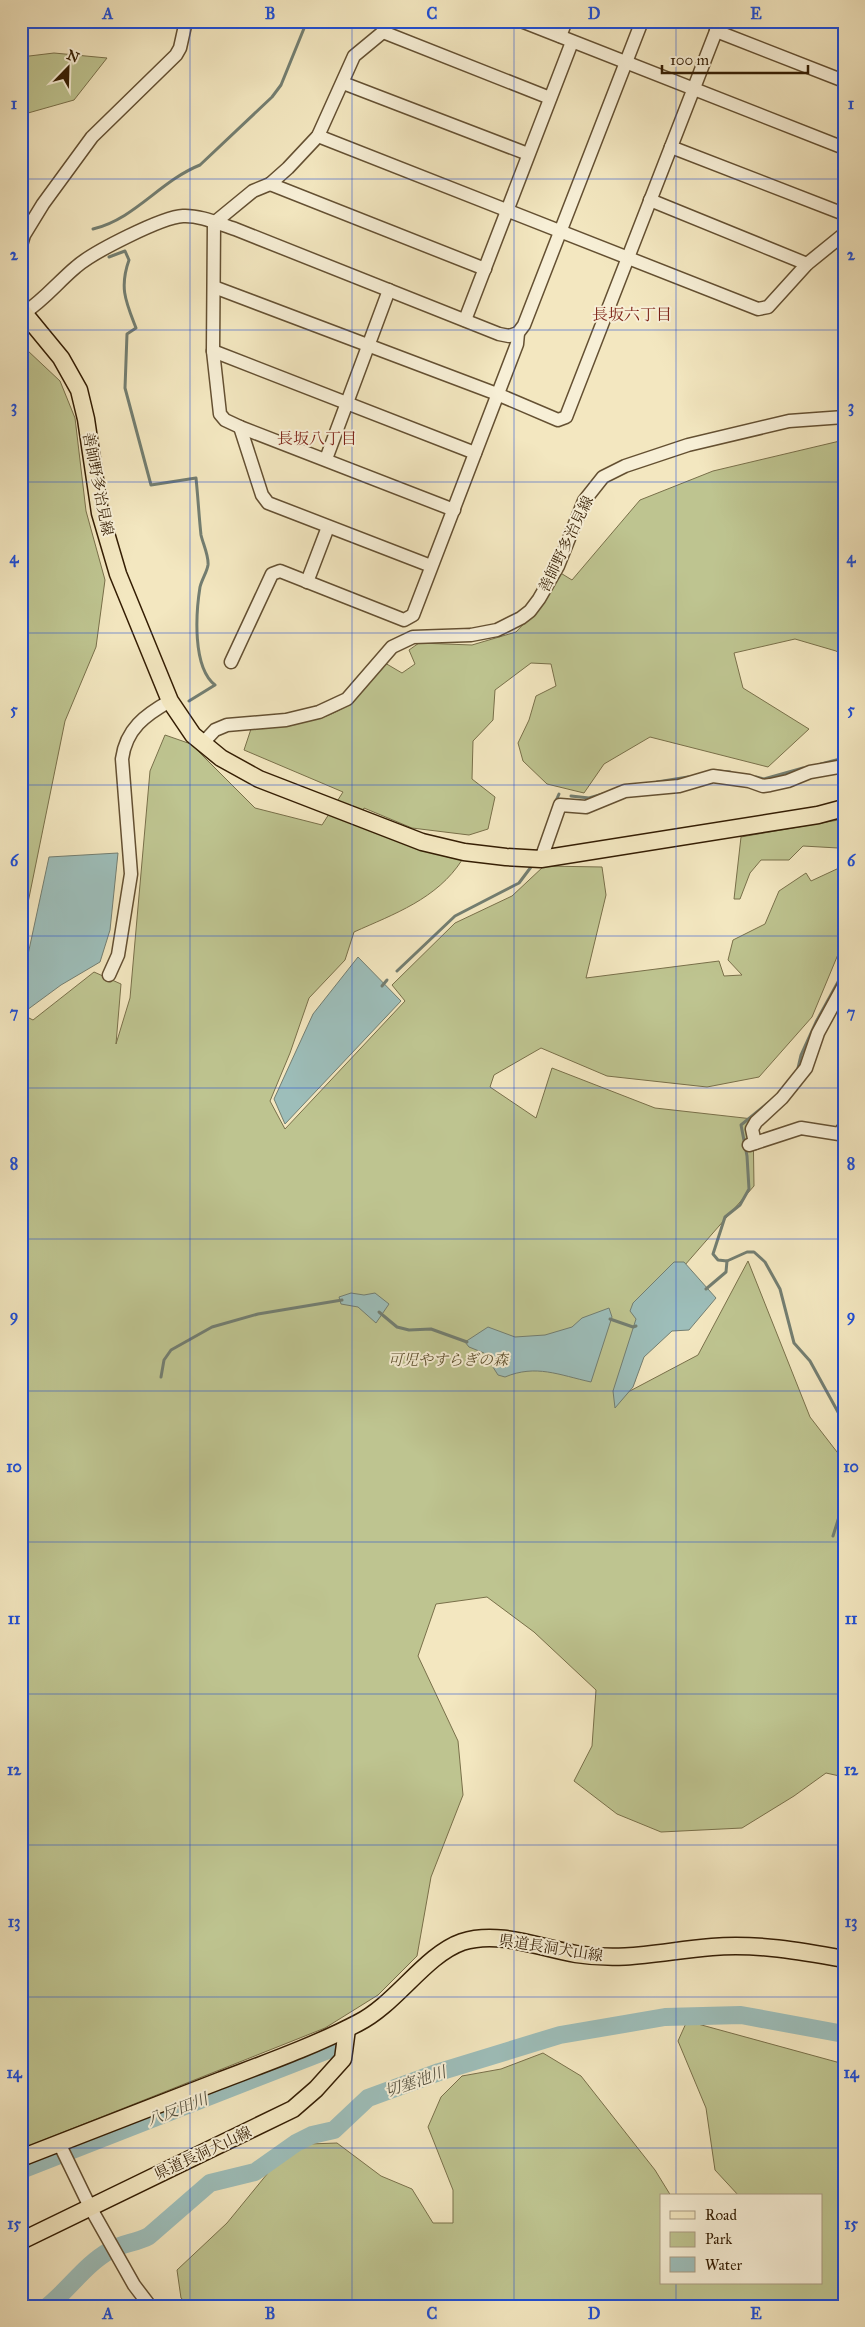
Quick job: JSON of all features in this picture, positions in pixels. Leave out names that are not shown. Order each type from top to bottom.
[{"type":"main road","name":"善師野多治見線","points":[[23,313],[62,358],[79,390],[86,418],[100,513],[118,574],[170,701],[184,724],[202,744],[221,758],[260,779],[422,842],[464,852],[506,857],[541,858],[818,815],[844,808]]},
{"type":"main road","name":"県道長洞犬山線","points":[[21,2158],[61,2148],[283,2057],[346,2029],[369,2017],[390,2002],[440,1955],[461,1942],[499,1939],[574,1954],[603,1957],[630,1958],[711,1947],[734,1946],[758,1947],[844,1959]]},
{"type":"main road","name":"県道長洞犬山線","points":[[21,2241],[293,2109],[316,2089],[343,2059],[347,2041],[346,2029]]},
{"type":"street","points":[[21,245],[24,235],[43,204],[86,144],[176,55],[180,48],[186,21]]},
{"type":"street","points":[[521,21],[844,148]]},
{"type":"street","points":[[560,36],[566,21]]},
{"type":"street","points":[[231,662],[272,574],[280,571],[404,620],[414,615],[431,566],[517,344],[518,333],[524,324],[642,21]]},
{"type":"street","points":[[214,287],[497,394],[558,420],[566,417],[692,88],[718,26],[844,80]]},
{"type":"street","points":[[214,222],[253,191],[270,184],[318,136],[354,56],[385,27],[550,98]]},
{"type":"street","points":[[465,320],[572,42]]},
{"type":"street","points":[[343,82],[528,154]]},
{"type":"street","points":[[318,136],[758,310],[768,307],[807,264],[844,234]]},
{"type":"street","points":[[670,147],[844,214]]},
{"type":"street","points":[[270,184],[485,268]]},
{"type":"street","points":[[650,200],[807,264]]},
{"type":"street","points":[[23,313],[37,304],[86,259],[110,245],[182,216],[193,216],[214,222],[509,336],[518,333]]},
{"type":"street","points":[[214,222],[213,351],[220,414],[225,420],[454,510]]},
{"type":"street","points":[[326,459],[389,290]]},
{"type":"street","points":[[213,351],[475,452]]},
{"type":"street","name":"善師野多治見線","points":[[202,744],[215,730],[228,724],[286,720],[319,712],[347,698],[392,648],[413,637],[471,635],[497,630],[521,618],[530,611],[558,566],[584,501],[603,476],[625,466],[688,446],[789,421],[844,417]]},
{"type":"street","points":[[240,426],[262,495],[268,503],[431,566]]},
{"type":"street","points":[[308,582],[328,527]]},
{"type":"street","points":[[409,619],[413,637]]},
{"type":"street","points":[[109,975],[118,955],[131,874],[122,759],[124,747],[137,724],[148,714],[170,701]]},
{"type":"street","points":[[541,858],[560,805],[586,807],[625,791],[679,786],[714,776],[749,781],[763,786],[788,781],[810,772],[844,766]]},
{"type":"street","points":[[844,985],[818,1033],[806,1068],[782,1098],[756,1122],[752,1128],[752,1144],[801,1128],[839,1134],[844,1127]]},
{"type":"street","points":[[61,2148],[90,2207],[134,2285],[150,2306]]},
{"type":"green space","points":[[54,53],[107,58],[74,100],[21,115],[21,57]]},
{"type":"green space","points":[[27,350],[60,381],[75,418],[86,511],[105,580],[96,647],[65,721],[21,937],[21,354]]},
{"type":"green space","name":"可児やすらぎの森","points":[[844,440],[844,656],[836,651],[795,639],[734,653],[743,688],[809,729],[768,767],[650,737],[604,764],[584,793],[547,784],[523,761],[518,743],[529,720],[536,696],[556,686],[551,664],[531,663],[495,690],[493,720],[473,741],[472,779],[495,797],[488,829],[469,835],[412,828],[364,808],[356,825],[444,856],[462,860],[452,874],[440,885],[414,904],[354,932],[345,960],[309,998],[290,1053],[270,1101],[285,1129],[405,1001],[392,985],[455,923],[512,896],[544,866],[602,867],[606,895],[586,978],[719,961],[724,976],[742,975],[728,960],[733,940],[765,924],[779,891],[806,873],[811,881],[839,868],[838,848],[803,846],[789,860],[761,860],[750,873],[740,899],[734,899],[741,837],[844,819],[844,940],[812,1017],[759,1077],[707,1087],[607,1076],[541,1048],[494,1075],[490,1087],[536,1118],[552,1068],[655,1108],[753,1119],[754,1186],[643,1313],[635,1381],[628,1392],[698,1355],[748,1261],[810,1417],[844,1461],[844,1777],[826,1773],[794,1796],[742,1828],[661,1832],[617,1814],[574,1781],[592,1746],[596,1690],[534,1632],[487,1597],[436,1604],[418,1656],[458,1741],[463,1795],[431,1877],[417,1956],[378,1995],[325,2028],[21,2149],[21,1014],[33,1020],[94,972],[121,984],[116,1044],[130,998],[150,771],[165,735],[191,744],[255,808],[322,825],[343,792],[244,750],[252,726],[302,722],[327,716],[338,711],[358,696],[385,663],[402,673],[415,664],[409,650],[419,643],[472,645],[516,632],[534,613],[559,572],[572,580],[640,500],[713,471]]},
{"type":"green space","points":[[687,2021],[844,2064],[844,2306],[190,2306],[181,2298],[177,2270],[227,2223],[272,2168],[309,2144],[337,2143],[381,2176],[412,2189],[433,2223],[453,2223],[453,2190],[428,2127],[441,2097],[462,2076],[501,2069],[543,2053],[581,2076],[655,2170],[670,2194],[660,2194],[660,2284],[822,2284],[822,2194],[737,2194],[715,2170],[706,2108],[678,2041]]},
{"type":"water","points":[[118,853],[110,930],[100,962],[61,985],[27,1010],[21,1000],[21,987],[49,857]]},
{"type":"water","points":[[358,957],[401,1001],[285,1124],[274,1099],[313,1014]]},
{"type":"water","points":[[674,1262],[684,1262],[716,1298],[689,1330],[672,1331],[644,1357],[633,1387],[615,1408],[613,1391],[636,1319],[630,1311],[633,1303]]},
{"type":"water","points":[[351,1293],[364,1295],[375,1293],[389,1304],[376,1323],[358,1307],[341,1304],[339,1297]]},
{"type":"water","points":[[609,1308],[612,1317],[591,1382],[537,1371],[516,1373],[505,1377],[498,1375],[484,1353],[469,1347],[465,1342],[488,1327],[515,1337],[545,1335],[572,1327],[582,1318]]},
{"type":"waterway","points":[[93,229],[122,217],[172,180],[200,165],[272,97],[281,85],[307,21]]},
{"type":"waterway","points":[[109,257],[125,251],[129,260],[124,287],[136,328],[127,334],[125,388],[151,485],[196,478],[201,535],[208,561],[200,587],[197,610],[197,639],[202,666],[215,685],[189,701]]},
{"type":"waterway","points":[[821,764],[844,758]]},
{"type":"waterway","points":[[756,777],[764,779],[803,768]]},
{"type":"waterway","points":[[717,771],[730,772]]},
{"type":"waterway","points":[[657,782],[688,777]]},
{"type":"waterway","points":[[555,803],[559,794]]},
{"type":"waterway","points":[[571,796],[589,798],[603,794]]},
{"type":"waterway","points":[[397,971],[455,916],[519,883],[534,863]]},
{"type":"waterway","points":[[798,1068],[801,1055],[816,1022],[844,971]]},
{"type":"waterway","points":[[382,986],[387,980]]},
{"type":"waterway","points":[[768,1103],[741,1125],[747,1156],[749,1189],[740,1205],[725,1217],[713,1254],[718,1260],[727,1261],[747,1252],[754,1252],[765,1262],[780,1289],[794,1343],[810,1361],[844,1423]]},
{"type":"waterway","points":[[706,1289],[726,1272],[727,1261]]},
{"type":"waterway","points":[[161,1377],[164,1360],[171,1350],[212,1327],[258,1314],[342,1300]]},
{"type":"waterway","points":[[379,1312],[397,1327],[409,1330],[431,1329],[467,1342]]},
{"type":"waterway","points":[[610,1319],[633,1327],[636,1326]]},
{"type":"waterway","points":[[833,1536],[844,1501]]},
{"type":"waterway","name":"切塞池川","points":[[48,2306],[101,2256],[114,2248],[149,2236],[210,2183],[255,2172],[296,2143],[312,2135],[334,2130],[368,2098],[439,2072],[560,2035],[665,2017],[741,2015],[844,2034]]},
{"type":"waterway","name":"八反田川","points":[[21,2170],[333,2048]]},
{"type":"district","name":"長坂六丁目","points":[[632,314]]},
{"type":"district","name":"長坂八丁目","points":[[317,438]]}]
